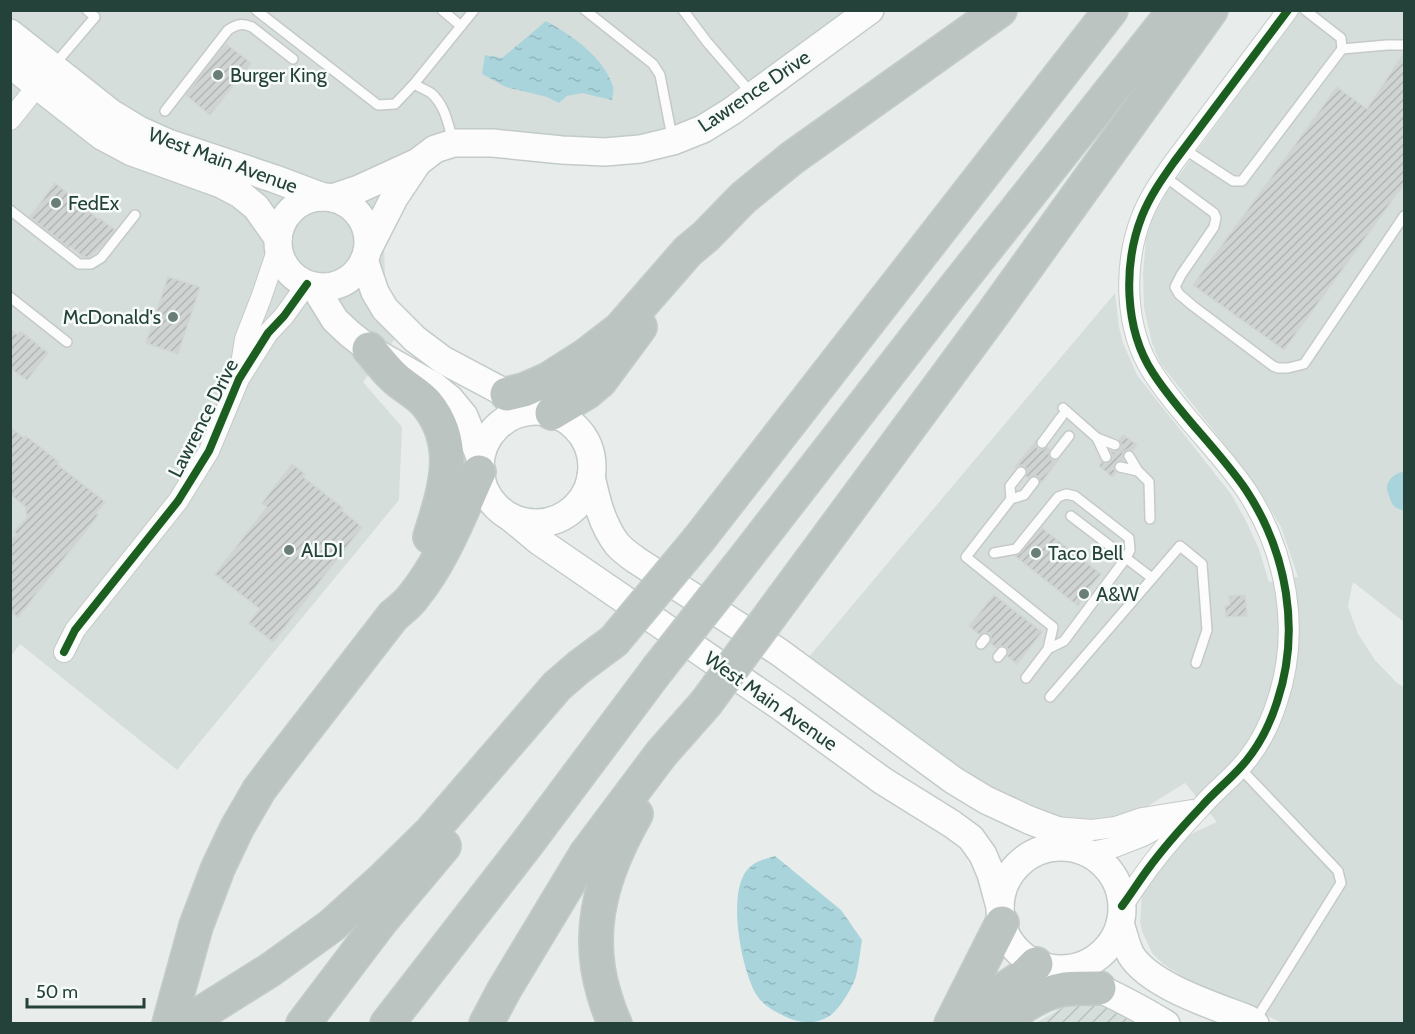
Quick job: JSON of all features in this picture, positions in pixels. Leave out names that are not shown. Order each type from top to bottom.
[{"type":"highway","points":[[507,394],[524,390],[549,379],[585,356],[620,329],[688,251],[743,198],[792,158],[1000,10]]},
{"type":"highway","points":[[303,1023],[381,921],[699,539],[1111,10]]},
{"type":"highway","points":[[387,1023],[519,854],[657,670],[1175,10]]},
{"type":"highway","points":[[486,1023],[586,854],[661,754],[706,703],[999,306],[1211,10]]},
{"type":"highway","points":[[545,412],[587,392],[600,381],[706,236]]},
{"type":"highway","points":[[369,350],[395,378],[426,403],[446,440],[448,463],[443,495],[428,545],[393,616]]},
{"type":"highway","points":[[169,1023],[196,926],[218,868],[237,828],[259,790],[280,762],[393,616],[412,598],[430,573],[457,521],[480,464]]},
{"type":"highway","points":[[184,1023],[270,970],[331,926],[431,832],[557,686],[614,641]]},
{"type":"highway","points":[[615,1023],[601,983],[596,952],[598,908],[607,873],[622,839],[650,790],[674,758],[706,703]]},
{"type":"highway","points":[[951,1023],[1001,915]]},
{"type":"highway","points":[[978,1023],[993,1000],[1003,990],[1040,965]]},
{"type":"highway","points":[[1004,1023],[1021,1007],[1051,993],[1065,989],[1099,988]]},
{"type":"main road","name":"Lawrence Drive","points":[[327,198],[359,189],[418,162],[435,149],[454,143],[492,143],[605,152],[673,141],[702,129],[732,111],[870,10]]},
{"type":"main road","name":"West Main Avenue","points":[[10,33],[102,136],[132,152],[221,183],[240,194],[256,207],[278,243]]},
{"type":"main road","name":"West Main Avenue","points":[[10,64],[46,76],[139,130],[327,198]]},
{"type":"main road","name":"Lawrence Drive","points":[[365,255],[394,198],[418,162]]},
{"type":"main road","points":[[313,198],[327,198],[350,206],[357,213],[363,222],[368,241],[359,269],[343,282],[324,287],[299,280],[285,266],[278,243],[284,220],[296,206],[313,198]]},
{"type":"main road","points":[[365,255],[375,292],[385,309],[415,339],[442,360],[527,406],[566,420],[578,431],[587,444],[591,460],[591,476],[599,508],[618,546],[779,652],[953,780],[986,800],[1066,834],[1085,852],[1101,862],[1112,874],[1119,890],[1121,915],[1131,954],[1139,965],[1155,978],[1178,991],[1254,1023]]},
{"type":"main road","points":[[311,285],[335,321],[369,350],[434,386],[450,399],[464,416],[480,464],[484,490],[495,506],[510,517],[527,522],[545,522],[561,517],[576,507],[586,492],[591,476]]},
{"type":"main road","points":[[480,464],[486,441],[495,428],[508,418],[523,412],[545,412]]},
{"type":"main road","name":"West Main Avenue","points":[[510,517],[539,541],[784,709],[883,781],[971,838],[983,855],[991,874],[1001,915]]},
{"type":"main road","points":[[1085,852],[1064,847],[1044,849],[1027,857],[1012,870],[1003,888],[1001,915],[1009,940],[1021,954],[1040,965],[1099,988],[1167,1023]]},
{"type":"main road","points":[[1040,965],[1063,969],[1082,965],[1099,956],[1112,942],[1121,915]]},
{"type":"street","points":[[1121,915],[1148,869],[1197,807],[1240,768],[1255,749],[1267,728],[1283,682],[1288,645],[1287,598],[1278,557],[1253,501],[1233,472],[1164,390],[1146,362],[1131,311],[1130,270],[1139,224],[1164,176],[1288,10]]},
{"type":"street","points":[[10,120],[46,76]]},
{"type":"street","name":"Lawrence Drive","points":[[239,379],[245,339],[261,298],[278,243]]},
{"type":"street","name":"Lawrence Drive","points":[[64,652],[75,630],[178,501],[209,451],[239,379],[268,333],[311,285]]},
{"type":"street","points":[[1046,826],[1092,830],[1116,827],[1142,818],[1197,807]]},
{"type":"street","points":[[1085,852],[1115,847],[1143,836],[1197,807]]},
{"type":"lane","points":[[46,76],[95,17],[87,10]]},
{"type":"lane","points":[[256,10],[378,105],[395,104],[474,10]]},
{"type":"lane","points":[[442,10],[462,26]]},
{"type":"lane","points":[[585,10],[653,64],[660,75],[673,141]]},
{"type":"lane","points":[[683,10],[707,42],[753,95]]},
{"type":"lane","points":[[1184,149],[1233,181],[1242,181],[1342,49],[1341,38],[1305,10]]},
{"type":"lane","points":[[165,111],[228,30],[236,25],[244,24],[252,27],[293,59]]},
{"type":"lane","points":[[1342,49],[1404,45]]},
{"type":"lane","points":[[414,84],[431,93],[441,104],[454,143]]},
{"type":"lane","points":[[1164,176],[1214,213],[1216,218],[1214,227],[1175,287],[1179,294],[1264,360],[1278,368],[1304,364],[1404,216]]},
{"type":"lane","points":[[10,210],[79,264],[91,264],[101,258],[135,215]]},
{"type":"lane","points":[[10,297],[67,342]]},
{"type":"lane","points":[[1042,443],[1062,412],[1097,438],[1115,445]]},
{"type":"lane","points":[[1055,454],[1069,436]]},
{"type":"lane","points":[[1097,438],[1106,457]]},
{"type":"lane","points":[[1129,456],[1138,471],[1149,482],[1150,519]]},
{"type":"lane","points":[[1120,467],[1138,471]]},
{"type":"lane","points":[[1011,499],[1010,486],[1021,472]]},
{"type":"lane","points":[[1026,678],[1048,649],[1053,627],[966,557],[1011,499],[1024,495],[1034,482]]},
{"type":"lane","points":[[994,553],[1016,549],[1058,497],[1066,494],[1075,496],[1130,538],[1130,550],[1126,558],[1064,641],[1048,649]]},
{"type":"lane","points":[[1071,516],[1152,578]]},
{"type":"lane","points":[[1050,697],[1180,546],[1202,564],[1207,630],[1196,663]]},
{"type":"lane","points":[[1011,607],[1018,598]]},
{"type":"lane","points":[[1028,621],[1035,612]]},
{"type":"lane","points":[[1240,768],[1338,870],[1341,883],[1254,1023]]},
{"type":"shaded area","points":[[11,11],[870,11],[673,141],[517,146],[418,162],[384,240],[385,282],[403,328],[363,382],[402,427],[399,500],[177,770],[20,644],[11,656]]},
{"type":"shaded area","points":[[1300,11],[1404,11],[1404,622],[1353,582],[1348,606],[1358,634],[1375,660],[1397,683],[1404,687],[1404,1023],[1282,1023],[1182,976],[1163,964],[1152,953],[1140,921],[1142,896],[1147,885],[1183,839],[1217,822],[1185,783],[1143,809],[1108,822],[1066,819],[1046,814],[976,780],[929,749],[808,658],[1115,293],[1123,343],[1137,375],[1231,494],[1259,549],[1269,582],[1298,577],[1281,527],[1266,502],[1240,464],[1160,363],[1152,343],[1144,308],[1143,273],[1146,239],[1152,219],[1166,193]]},
{"type":"shaded area","points":[[1083,996],[1143,1024],[1034,1024]]},
{"type":"water","points":[[546,21],[576,40],[602,65],[613,86],[612,100],[582,93],[567,96],[559,103],[547,97],[506,87],[482,74],[485,55],[502,58]]},
{"type":"water","points":[[775,856],[841,910],[862,940],[854,981],[840,1005],[823,1020],[806,1022],[794,1020],[772,1009],[758,998],[745,967],[737,913],[741,881],[753,864]]},
{"type":"building","points":[[226,44],[251,63],[210,115],[186,95]]},
{"type":"building","points":[[1404,53],[1404,184],[1284,350],[1193,285],[1337,87],[1367,109]]},
{"type":"building","points":[[55,183],[98,219],[115,230],[89,257],[83,257],[70,246],[69,248],[30,217]]},
{"type":"building","points":[[168,277],[200,287],[178,354],[146,343]]},
{"type":"building","points":[[10,329],[18,335],[20,331],[48,353],[27,380],[10,368]]},
{"type":"building","points":[[10,427],[24,438],[26,436],[59,462],[57,464],[105,502],[96,513],[98,515],[18,617],[10,611],[10,542],[17,534],[14,532],[27,517],[25,506],[10,494]]},
{"type":"building","points":[[1123,435],[1137,445],[1133,450],[1128,449],[1123,452],[1124,461],[1119,460],[1115,463],[1113,468],[1116,472],[1112,477],[1099,466],[1102,462],[1106,464],[1111,461],[1113,457],[1111,451],[1120,450],[1122,445],[1119,440]]},
{"type":"building","points":[[1036,441],[1038,449],[1047,447],[1050,450],[1051,460],[1059,459],[1041,483],[1038,476],[1029,478],[1026,476],[1025,466],[1015,467]]},
{"type":"building","name":"ALDI","points":[[292,464],[305,474],[303,477],[343,508],[341,510],[362,527],[273,642],[249,623],[260,609],[215,574],[267,507],[262,503]]},
{"type":"building","points":[[1042,528],[1101,574],[1078,606],[1015,556],[1021,553]]},
{"type":"building","points":[[994,595],[1042,632],[1017,664],[1007,656],[1006,646],[997,648],[990,643],[989,633],[980,635],[969,626]]},
{"type":"building","points":[[1245,595],[1247,616],[1226,617],[1225,606],[1230,605],[1229,596]]},
{"type":"waterway","points":[[1404,486],[1401,488],[1404,496]]},
{"type":"cycle path","points":[[1122,906],[1173,837],[1251,754],[1270,720],[1284,675],[1289,620],[1286,593],[1272,539],[1246,490],[1187,418],[1143,356],[1132,317],[1129,275],[1142,216],[1157,188],[1288,10]]},
{"type":"cycle path","points":[[64,652],[75,630],[178,501],[209,451],[239,379],[268,333],[284,316],[307,284]]},
{"type":"place","name":"Burger King","points":[[218,75]]},
{"type":"place","name":"FedEx","points":[[56,203]]},
{"type":"place","name":"McDonald's","points":[[173,317]]},
{"type":"place","name":"ALDI","points":[[289,550]]},
{"type":"place","name":"Taco Bell","points":[[1036,553]]},
{"type":"place","name":"A&W","points":[[1084,594]]}]
